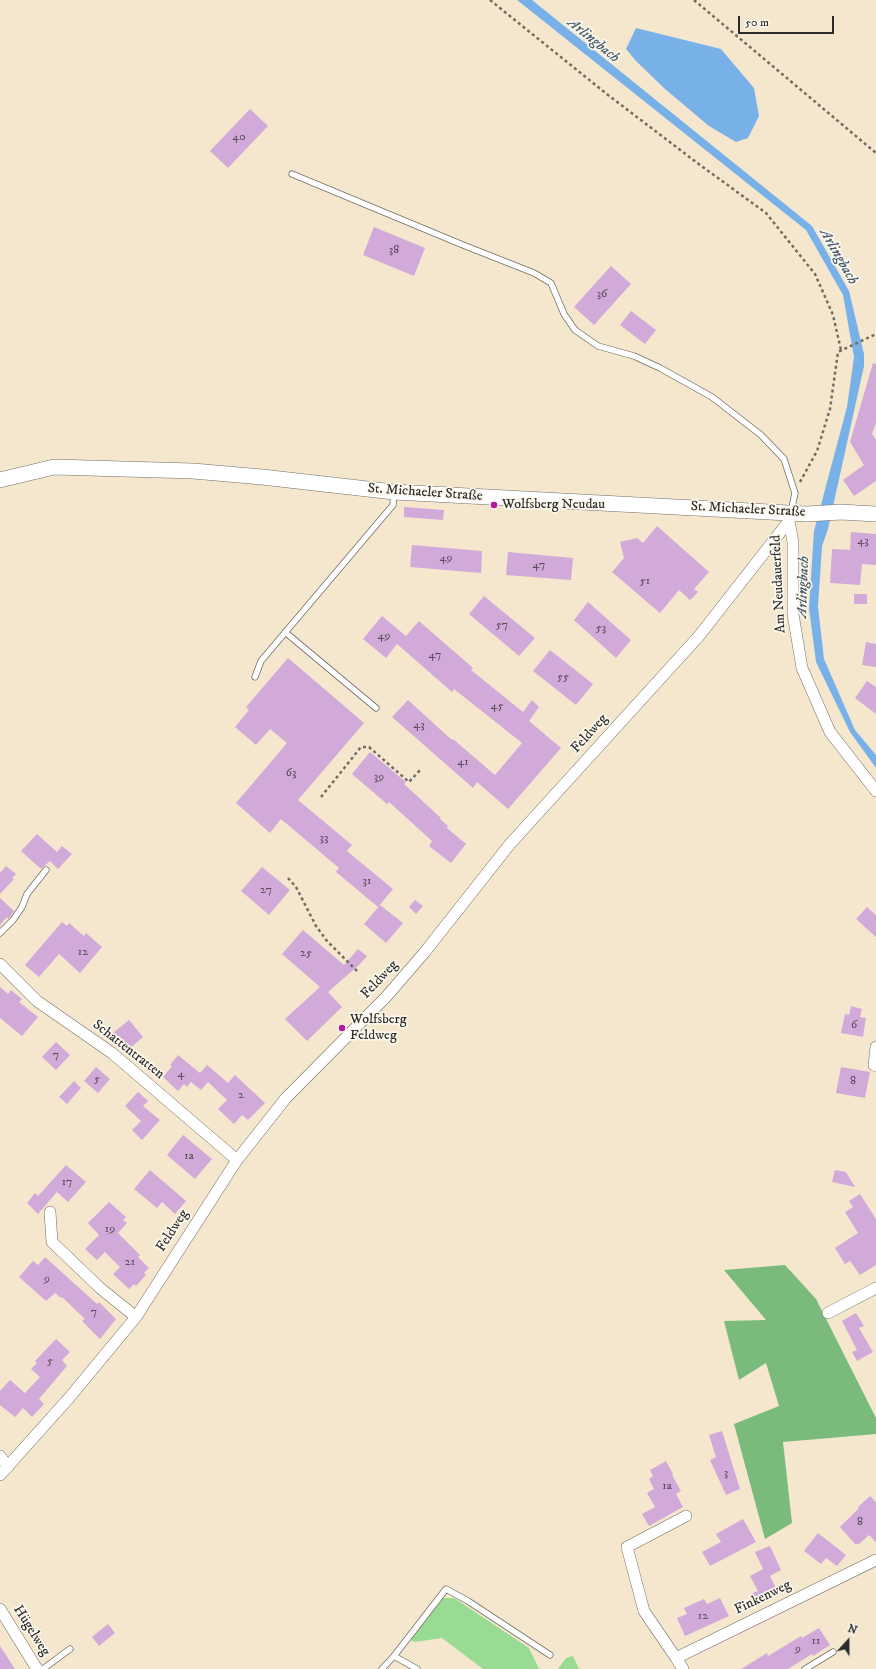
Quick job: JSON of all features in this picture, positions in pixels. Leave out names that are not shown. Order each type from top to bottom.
[{"type":"main road","name":"St. Michaeler Straße","points":[[0,480],[54,467],[177,470],[262,477],[394,492],[790,517],[807,514],[840,512],[876,514]]},
{"type":"street","name":"Am Neudauerfeld","points":[[790,517],[793,542],[793,614],[802,668],[830,732],[876,791]]},
{"type":"street","name":"Feldweg","points":[[0,1475],[69,1398],[136,1317],[237,1160],[286,1098],[386,997],[424,953],[510,844],[699,636],[790,517]]},
{"type":"street","name":"Schattentratten","points":[[0,964],[37,1001],[112,1053],[237,1160]]},
{"type":"street","points":[[876,1047],[874,1065],[876,1066]]},
{"type":"street","points":[[50,1212],[52,1242],[100,1288],[136,1317]]},
{"type":"street","points":[[828,1314],[876,1288]]},
{"type":"street","points":[[0,1456],[8,1466]]},
{"type":"street","points":[[683,1669],[644,1611],[627,1547],[686,1516]]},
{"type":"street","name":"Finkenweg","points":[[676,1658],[876,1560]]},
{"type":"street","name":"Hügelweg","points":[[0,1609],[37,1669]]},
{"type":"lane","points":[[292,174],[540,276],[551,283],[564,314],[575,330],[598,346],[634,356],[660,368],[712,397],[761,434],[784,459],[795,493],[790,517]]},
{"type":"lane","points":[[255,677],[261,661],[393,505],[394,492]]},
{"type":"lane","points":[[286,632],[376,708]]},
{"type":"lane","points":[[0,933],[13,920],[22,907],[26,894],[46,870]]},
{"type":"lane","points":[[382,1669],[394,1656],[446,1589],[468,1601],[550,1655]]},
{"type":"lane","points":[[43,1669],[70,1649]]},
{"type":"lane","points":[[805,1669],[833,1652]]},
{"type":"lane","points":[[394,1656],[416,1669]]},
{"type":"path","points":[[490,0],[627,110],[766,214],[815,274],[833,315],[841,350]]},
{"type":"path","points":[[694,0],[876,153]]},
{"type":"path","points":[[795,493],[817,451],[830,409],[838,352],[876,334]]},
{"type":"path","points":[[321,797],[360,747],[369,747],[409,782],[421,769]]},
{"type":"path","points":[[288,878],[296,887],[316,926],[327,941],[357,971]]},
{"type":"green space","points":[[785,1265],[816,1299],[876,1418],[876,1434],[783,1442],[792,1523],[765,1539],[734,1424],[779,1406],[766,1363],[739,1380],[724,1321],[766,1320],[724,1270]]},
{"type":"green space","points":[[443,1598],[454,1598],[529,1648],[539,1669],[483,1669],[442,1638],[415,1642],[410,1640]]},
{"type":"green space","points":[[573,1656],[579,1669],[558,1669],[566,1658]]},
{"type":"water","name":"Arlingbach","points":[[517,0],[532,0],[812,226],[849,291],[864,354],[864,366],[828,529],[822,546],[818,607],[824,659],[855,730],[876,755],[876,768],[850,732],[816,662],[809,608],[814,531],[847,407],[854,357],[843,295],[806,230]]},
{"type":"water","points":[[636,28],[721,49],[754,88],[759,116],[748,138],[736,142],[709,126],[665,89],[636,61],[626,49]]},
{"type":"building","points":[[250,109],[268,126],[228,168],[210,151]]},
{"type":"building","points":[[374,227],[425,248],[414,276],[363,255]]},
{"type":"building","points":[[611,266],[631,284],[594,325],[574,307]]},
{"type":"building","points":[[631,311],[656,330],[645,344],[620,325]]},
{"type":"building","points":[[873,363],[876,364],[876,423],[872,434],[876,440],[876,481],[854,496],[843,480],[864,465],[850,442]]},
{"type":"building","points":[[404,507],[444,510],[443,520],[404,517]]},
{"type":"building","points":[[657,526],[709,572],[694,589],[698,592],[690,600],[679,590],[660,613],[612,572],[624,558],[620,542],[637,538],[643,543]]},
{"type":"building","points":[[851,532],[876,534],[876,565],[862,564],[860,585],[830,583],[832,549],[850,550]]},
{"type":"building","points":[[412,545],[482,551],[481,573],[410,567]]},
{"type":"building","points":[[508,552],[573,558],[571,580],[506,575]]},
{"type":"building","points":[[854,594],[867,594],[867,604],[854,604]]},
{"type":"building","points":[[484,596],[535,638],[519,656],[469,614]]},
{"type":"building","points":[[588,602],[631,640],[616,658],[574,620]]},
{"type":"building","points":[[382,616],[406,636],[419,621],[473,668],[471,670],[523,712],[532,700],[539,707],[529,721],[561,748],[508,809],[477,782],[473,788],[392,717],[408,700],[452,740],[453,739],[495,775],[522,743],[454,689],[452,692],[397,644],[386,658],[363,639]]},
{"type":"building","points":[[866,642],[876,644],[876,667],[862,665]]},
{"type":"building","points":[[550,650],[593,684],[576,705],[533,671]]},
{"type":"building","points":[[288,658],[364,723],[298,800],[352,845],[347,851],[393,889],[378,907],[336,872],[339,868],[281,819],[270,833],[236,803],[287,743],[270,729],[256,745],[235,727],[249,710],[246,707]]},
{"type":"building","points":[[867,681],[876,687],[876,714],[855,698]]},
{"type":"building","points":[[370,752],[406,782],[404,784],[441,818],[440,819],[448,826],[447,828],[466,844],[451,863],[429,846],[432,841],[389,802],[387,804],[352,774]]},
{"type":"building","points":[[37,834],[57,852],[62,846],[72,854],[58,869],[50,861],[41,869],[21,851]]},
{"type":"building","points":[[6,866],[16,874],[12,878],[14,879],[0,894],[0,873]]},
{"type":"building","points":[[262,867],[290,890],[269,915],[241,891]]},
{"type":"building","points":[[0,898],[14,911],[8,919],[7,917],[0,925]]},
{"type":"building","points":[[415,900],[423,906],[416,914],[409,907]]},
{"type":"building","points":[[380,905],[403,923],[386,943],[364,924]]},
{"type":"building","points":[[867,907],[876,915],[876,937],[856,919]]},
{"type":"building","points":[[62,922],[67,926],[69,923],[84,936],[86,933],[102,947],[80,973],[59,954],[39,977],[25,965]]},
{"type":"building","points":[[303,930],[344,965],[358,949],[367,956],[328,992],[342,1007],[307,1041],[285,1019],[320,987],[282,954]]},
{"type":"building","points":[[0,987],[8,994],[11,990],[22,999],[19,1002],[38,1017],[22,1036],[0,1018]]},
{"type":"building","points":[[851,1006],[862,1009],[860,1017],[866,1018],[863,1037],[841,1033],[845,1014],[849,1015]]},
{"type":"building","points":[[129,1020],[143,1037],[128,1050],[113,1033]]},
{"type":"building","points":[[56,1042],[70,1055],[56,1070],[42,1057]]},
{"type":"building","points":[[178,1055],[200,1073],[207,1065],[228,1083],[235,1075],[265,1103],[248,1120],[242,1115],[234,1124],[218,1109],[227,1100],[208,1082],[201,1090],[191,1082],[187,1087],[184,1084],[178,1091],[163,1077],[172,1066],[170,1065]]},
{"type":"building","points":[[96,1067],[110,1079],[98,1093],[84,1081]]},
{"type":"building","points":[[841,1067],[870,1072],[865,1098],[836,1093]]},
{"type":"building","points":[[74,1081],[81,1088],[67,1104],[59,1097]]},
{"type":"building","points":[[138,1092],[148,1101],[143,1106],[160,1120],[142,1140],[132,1130],[141,1121],[125,1106]]},
{"type":"building","points":[[183,1135],[212,1159],[195,1179],[167,1155]]},
{"type":"building","points":[[66,1165],[86,1182],[68,1202],[57,1192],[38,1214],[27,1203],[35,1193],[38,1196]]},
{"type":"building","points":[[150,1170],[186,1201],[175,1214],[162,1202],[157,1208],[134,1189]]},
{"type":"building","points":[[835,1170],[846,1172],[855,1187],[832,1182]]},
{"type":"building","points":[[860,1194],[876,1219],[876,1265],[860,1275],[850,1261],[845,1264],[835,1248],[858,1233],[845,1212],[853,1207],[849,1201]]},
{"type":"building","points":[[109,1202],[126,1217],[123,1220],[127,1223],[118,1233],[140,1255],[138,1257],[149,1268],[144,1273],[146,1275],[136,1286],[134,1284],[129,1289],[113,1274],[120,1267],[105,1252],[97,1260],[85,1249],[99,1235],[88,1223]]},
{"type":"building","points":[[45,1257],[97,1304],[99,1302],[116,1319],[100,1339],[82,1321],[85,1319],[62,1297],[61,1298],[55,1293],[46,1301],[19,1277],[33,1261],[38,1265]]},
{"type":"building","points":[[856,1313],[864,1326],[859,1328],[873,1352],[857,1361],[852,1352],[857,1350],[842,1321]]},
{"type":"building","points":[[56,1339],[70,1352],[62,1360],[67,1366],[39,1399],[44,1404],[32,1417],[23,1408],[15,1417],[0,1405],[0,1391],[10,1380],[25,1393],[40,1377],[31,1369],[37,1363],[35,1361]]},
{"type":"building","points":[[722,1431],[740,1489],[726,1495],[710,1460],[716,1457],[709,1435]]},
{"type":"building","points":[[666,1461],[681,1491],[676,1494],[683,1507],[649,1526],[642,1514],[655,1507],[647,1493],[654,1489],[649,1479],[653,1476],[650,1470]]},
{"type":"building","points":[[870,1496],[876,1502],[876,1542],[869,1535],[859,1544],[855,1544],[840,1527]]},
{"type":"building","points":[[743,1519],[756,1542],[710,1566],[702,1552],[721,1542],[716,1534]]},
{"type":"building","points":[[818,1533],[846,1555],[837,1566],[826,1558],[821,1564],[804,1551]]},
{"type":"building","points":[[770,1546],[781,1570],[770,1576],[777,1590],[763,1597],[764,1600],[754,1604],[750,1594],[758,1591],[750,1576],[763,1569],[755,1552]]},
{"type":"building","points":[[720,1598],[729,1616],[685,1636],[677,1618],[687,1614],[684,1608],[704,1599],[707,1604]]},
{"type":"building","points":[[108,1624],[115,1633],[99,1646],[92,1637]]},
{"type":"building","points":[[819,1628],[830,1645],[813,1656],[812,1654],[788,1669],[741,1669],[767,1653],[768,1656],[801,1636],[802,1638]]},
{"type":"building","points":[[0,1646],[15,1669],[0,1669]]},
{"type":"place","name":"Wolfsberg Neudau","points":[[494,505]]},
{"type":"place","name":"Wolfsberg Feldweg","points":[[342,1028]]}]
